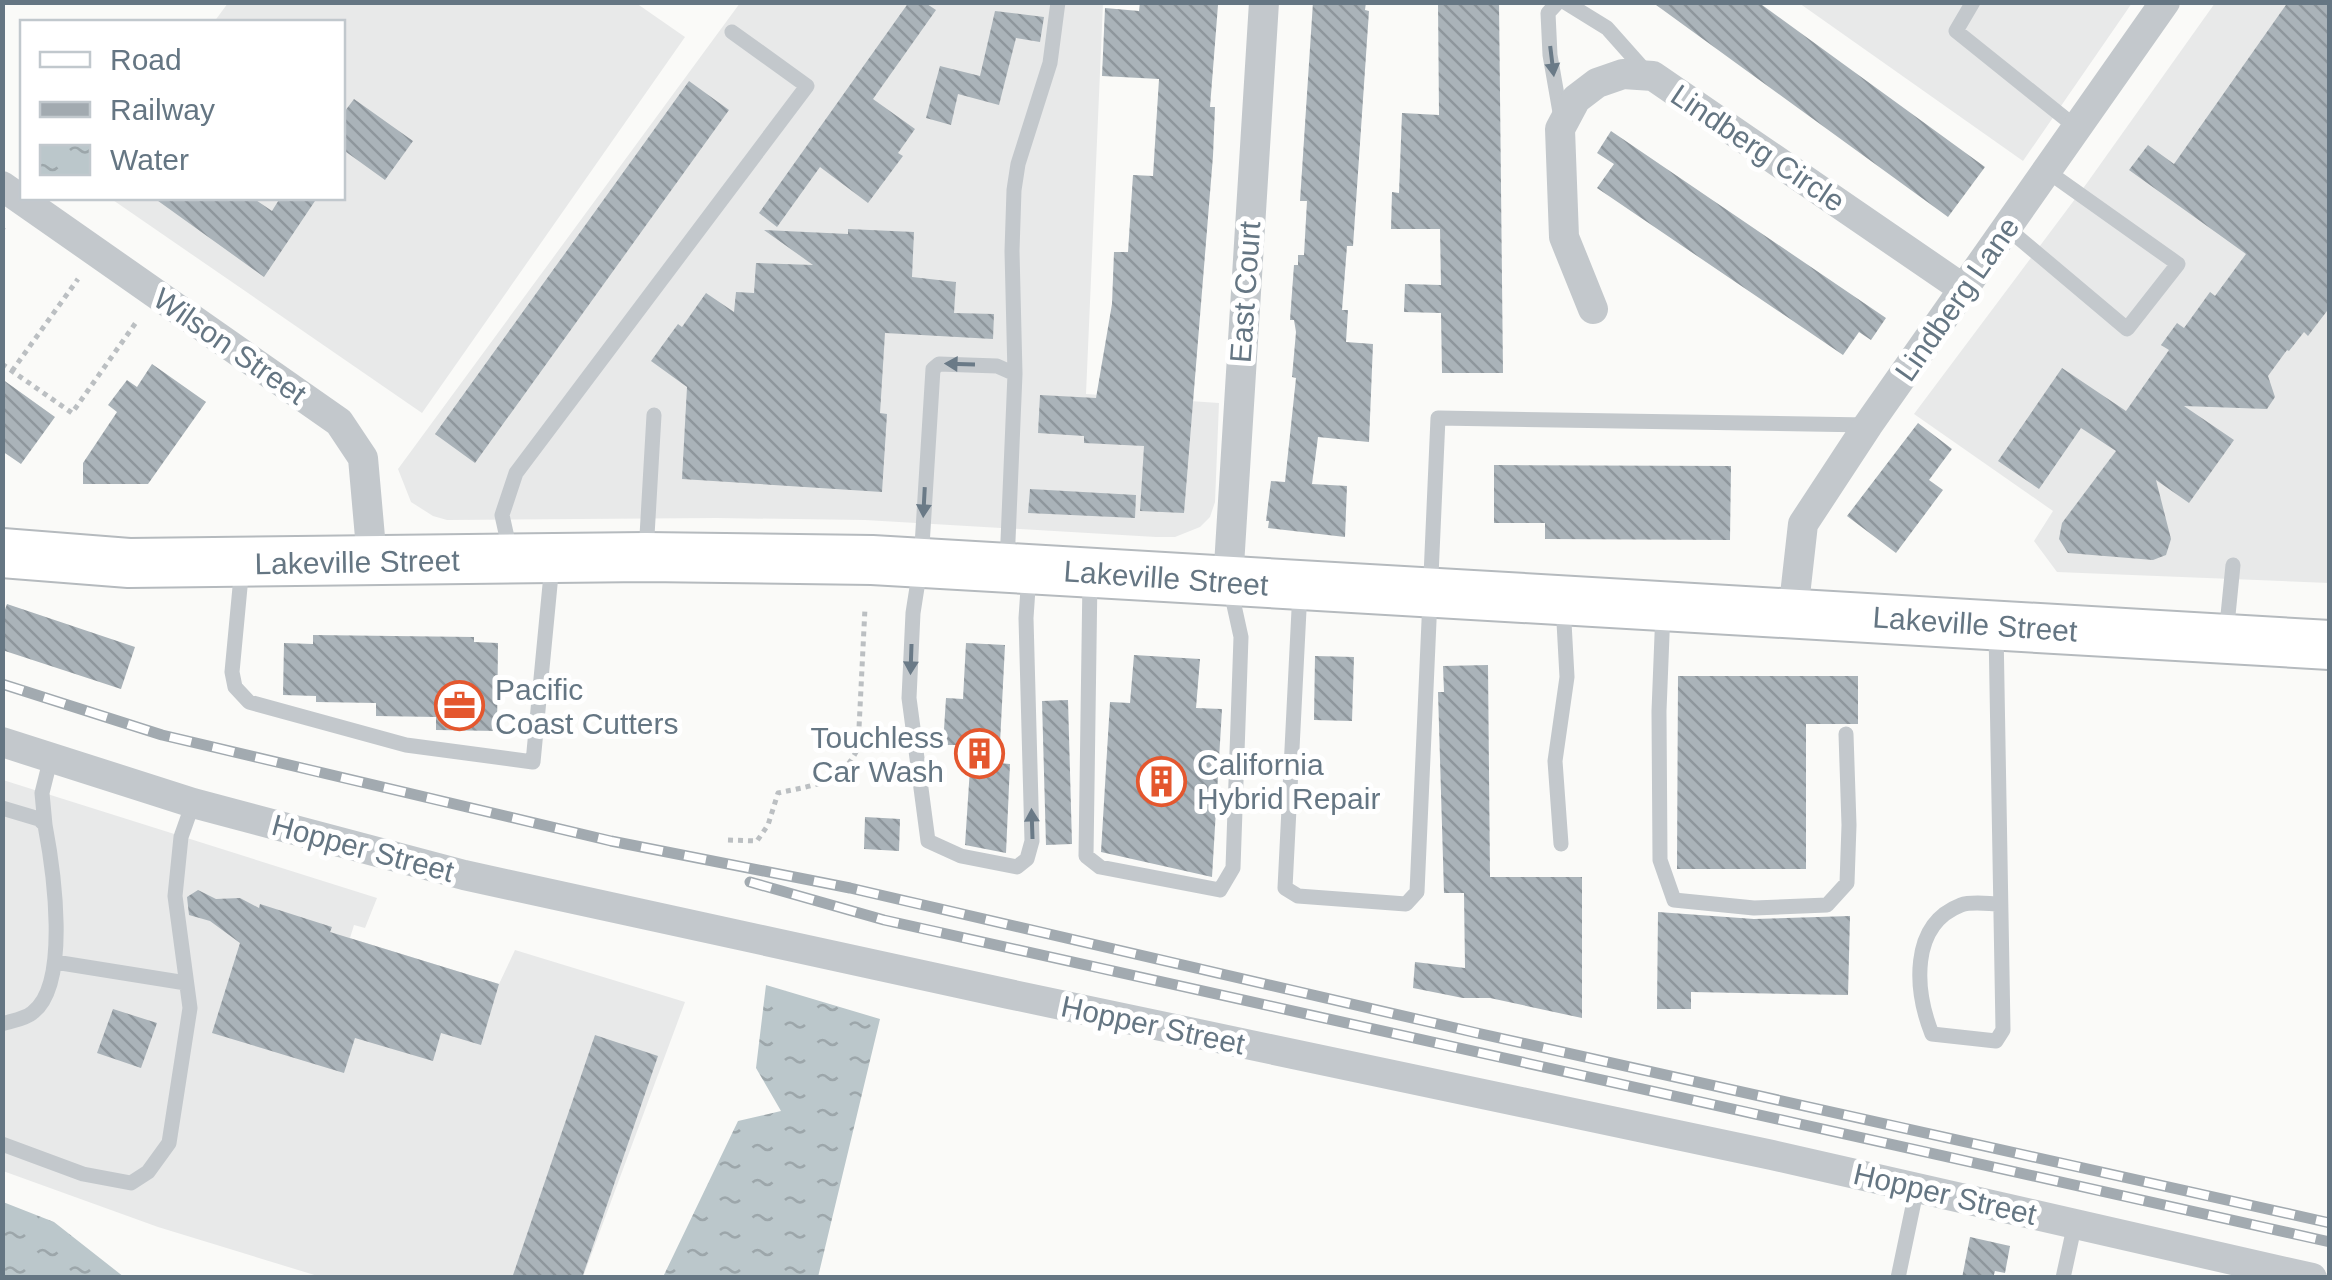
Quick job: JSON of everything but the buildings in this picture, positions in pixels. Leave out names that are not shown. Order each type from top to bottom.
[{"type":"main road","name":"Lakeville Street","points":[[2,552],[129,563],[646,557],[921,562],[2330,645]]},
{"type":"street","name":"East Court","points":[[1228,582],[1264,2]]},
{"type":"street","name":"Lindberg Lane","points":[[1793,612],[1803,524],[2164,2]]},
{"type":"street","name":"Lindberg Circle","points":[[1562,123],[1576,99],[1597,83],[1623,74],[1650,76],[1965,290]]},
{"type":"street","points":[[1562,123],[1564,236],[1593,309]]},
{"type":"street","name":"Wilson Street","points":[[22,200],[339,422],[363,458],[372,560]]},
{"type":"street","name":"Hopper Street","points":[[2,742],[192,803],[464,875],[1917,1187],[2312,1278]]},
{"type":"lane","points":[[1015,374],[998,366],[940,364],[933,369],[909,698],[928,841],[961,856],[1017,867],[1027,859],[1032,842],[1026,618],[1018,568],[1014,190],[1018,164],[1050,64],[1058,2]]},
{"type":"lane","points":[[1562,123],[1550,55],[1548,13],[1562,2],[1608,28],[1650,76]]},
{"type":"lane","points":[[1973,2],[1956,30],[2077,128]]},
{"type":"lane","points":[[242,563],[232,672],[235,686],[249,702],[406,744],[534,762],[532,560],[502,515],[516,473],[806,86],[732,32]]},
{"type":"lane","points":[[2008,228],[2127,329],[2178,264],[2048,171]]},
{"type":"lane","points":[[646,557],[654,415]]},
{"type":"lane","points":[[1300,586],[1286,888],[1298,896],[1406,904],[1416,892],[1438,418],[1868,425]]},
{"type":"lane","points":[[2226,640],[2233,564]]},
{"type":"lane","points":[[1090,573],[1086,856],[1100,866],[1220,890],[1233,868],[1241,637],[1228,582]]},
{"type":"lane","points":[[1561,844],[1554,762],[1567,678],[1564,600]]},
{"type":"lane","points":[[1663,606],[1660,860],[1674,900],[1754,908],[1827,905],[1847,882],[1846,734]]},
{"type":"lane","points":[[1996,625],[2003,1030],[1996,1041],[1932,1034],[1922,1008],[1920,948],[1930,926],[1962,904],[2000,904]]},
{"type":"lane","points":[[2,1024],[32,1013],[51,986],[54,918],[42,792],[51,757]]},
{"type":"lane","points":[[2,1144],[83,1174],[131,1183],[148,1172],[169,1143],[190,1008],[175,896],[182,837],[192,803]]},
{"type":"lane","points":[[2,808],[40,818],[45,824]]},
{"type":"lane","points":[[54,962],[186,982]]},
{"type":"lane","points":[[1898,1278],[1917,1187]]},
{"type":"lane","points":[[2063,1278],[2075,1223]]},
{"type":"path","points":[[12,371],[78,279]]},
{"type":"path","points":[[2,364],[72,414],[137,321]]},
{"type":"path","points":[[728,840],[757,841],[768,826],[778,792],[828,782],[852,760],[858,748],[865,608]]},
{"type":"shaded area","points":[[228,3],[636,3],[685,37],[422,413],[113,200],[345,200],[345,20],[215,20]]},
{"type":"shaded area","points":[[740,3],[1103,3],[1086,394],[1219,403],[1215,502],[1210,517],[1200,527],[1175,537],[1156,537],[865,520],[447,520],[411,502],[398,469]]},
{"type":"shaded area","points":[[1799,3],[2132,3],[2023,161]]},
{"type":"shaded area","points":[[2215,3],[2329,3],[2329,583],[2057,572],[2034,541],[2053,511],[1914,414],[2087,183]]},
{"type":"shaded area","points":[[3,780],[377,898],[365,928],[354,925],[350,938],[499,984],[515,950],[685,1002],[583,1277],[321,1277],[158,1227],[3,1171]]},
{"type":"water","points":[[766,985],[880,1019],[818,1277],[663,1277],[738,1121],[781,1111],[756,1068]]},
{"type":"water","points":[[3,1202],[54,1222],[124,1277],[3,1277]]},
{"type":"railway","points":[[2,684],[162,735],[611,841],[850,888],[1477,1033],[2330,1223]]},
{"type":"railway","points":[[750,882],[884,920],[2330,1242]]},
{"type":"place","name":"Pacific Coast Cutters","points":[[460,706]]},
{"type":"place","name":"Touchless Car Wash","points":[[979,754]]},
{"type":"place","name":"California Hybrid Repair","points":[[1162,781]]}]
